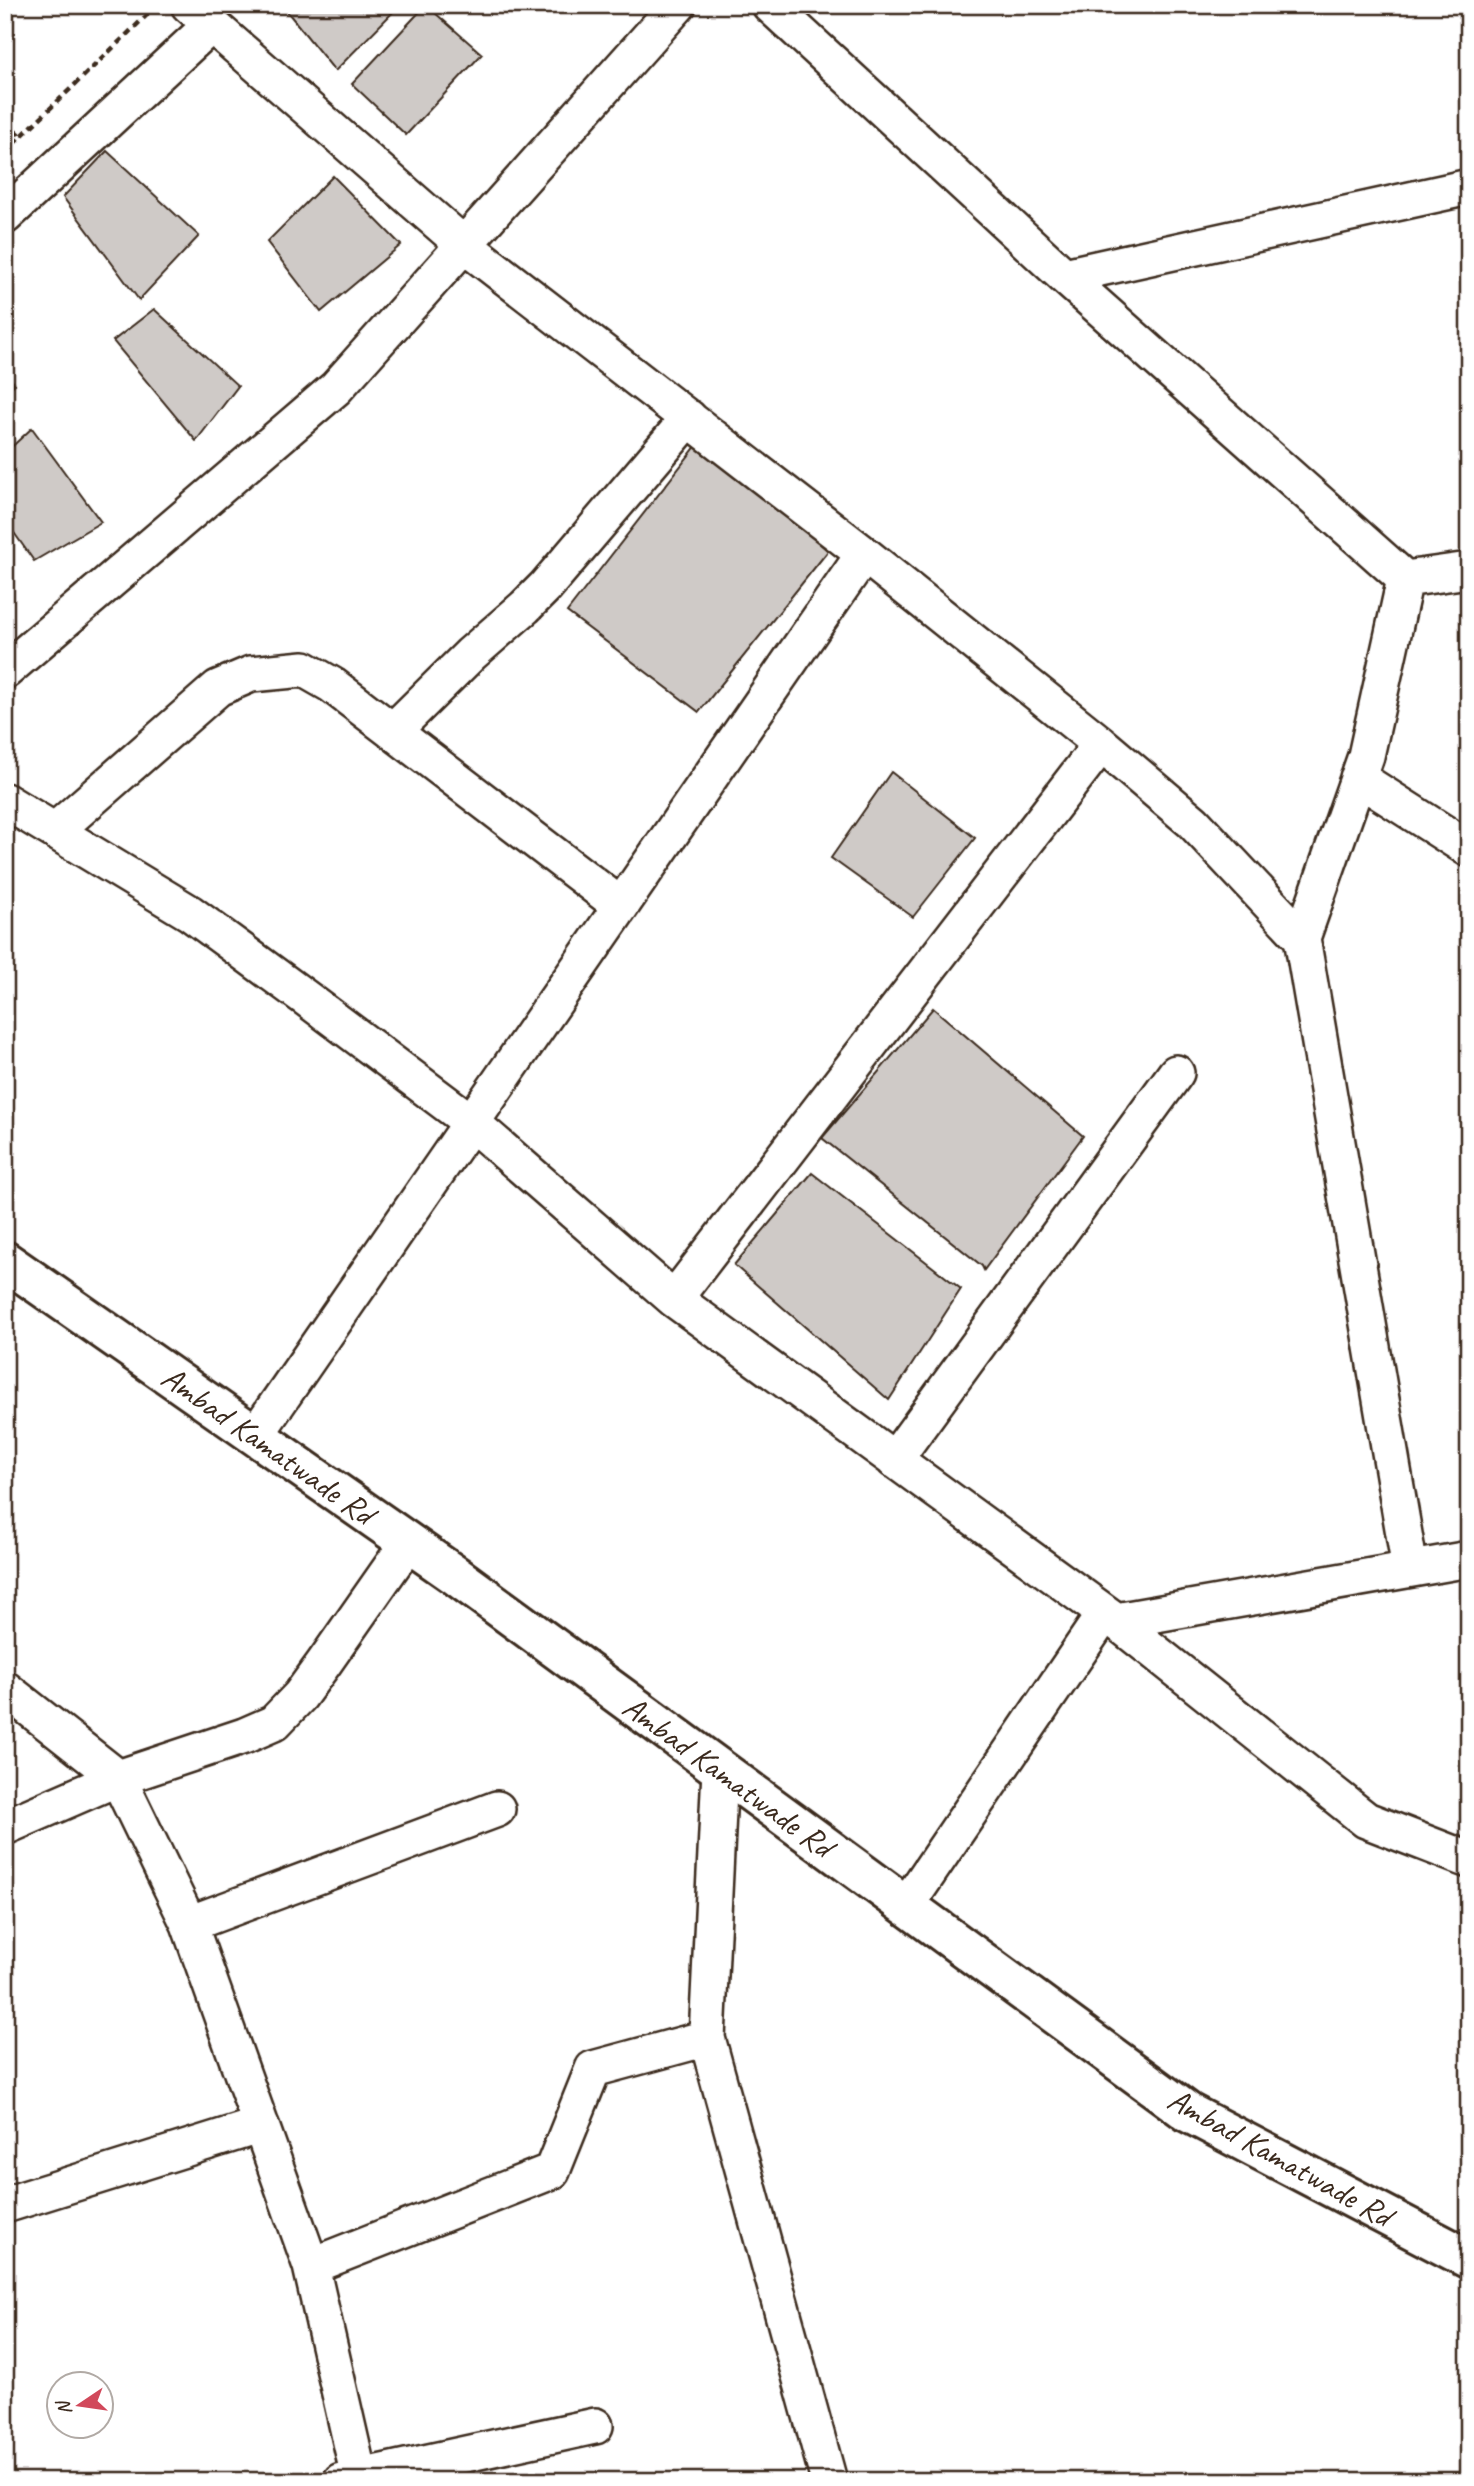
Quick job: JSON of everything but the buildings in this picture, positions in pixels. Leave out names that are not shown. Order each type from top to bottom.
[{"type":"street","points":[[5,671],[336,388],[678,5]]},
{"type":"street","points":[[770,5],[1064,276],[1405,579],[1469,570]]},
{"type":"street","points":[[5,216],[200,15],[464,245],[864,554],[1101,744],[1193,822],[1302,938]]},
{"type":"street","points":[[1064,276],[1469,187]]},
{"type":"street","points":[[393,732],[471,654],[545,587],[689,418]]},
{"type":"street","points":[[255,1436],[864,554]]},
{"type":"street","points":[[1405,579],[1366,756],[1302,938],[1410,1569]]},
{"type":"street","points":[[56,830],[218,688],[251,674],[304,669],[332,685],[621,906]]},
{"type":"street","points":[[674,1299],[1101,744]]},
{"type":"street","points":[[1358,778],[1469,849]]},
{"type":"street","points":[[5,801],[190,913],[472,1123],[674,1299],[1111,1617],[1366,1820],[1469,1860]]},
{"type":"street","points":[[894,1460],[1176,1073]]},
{"type":"street","name":"Ambad Kamatwade Rd","points":[[5,1261],[408,1543],[1189,2113],[1469,2259]]},
{"type":"street","points":[[5,1827],[118,1778],[244,1736],[274,1723],[300,1696],[324,1664],[408,1543]]},
{"type":"street","points":[[906,1906],[1111,1617],[1469,1559]]},
{"type":"street","points":[[5,1689],[118,1778],[189,1924],[311,2266],[350,2479],[595,2426]]},
{"type":"street","points":[[720,1770],[707,2038],[829,2481]]},
{"type":"street","points":[[189,1924],[496,1809]]},
{"type":"street","points":[[311,2266],[552,2171],[593,2069],[707,2038]]},
{"type":"street","points":[[5,2205],[261,2125]]},
{"type":"path","points":[[5,152],[147,15],[136,5]]},
{"type":"path","points":[[5,122],[22,136]]}]
